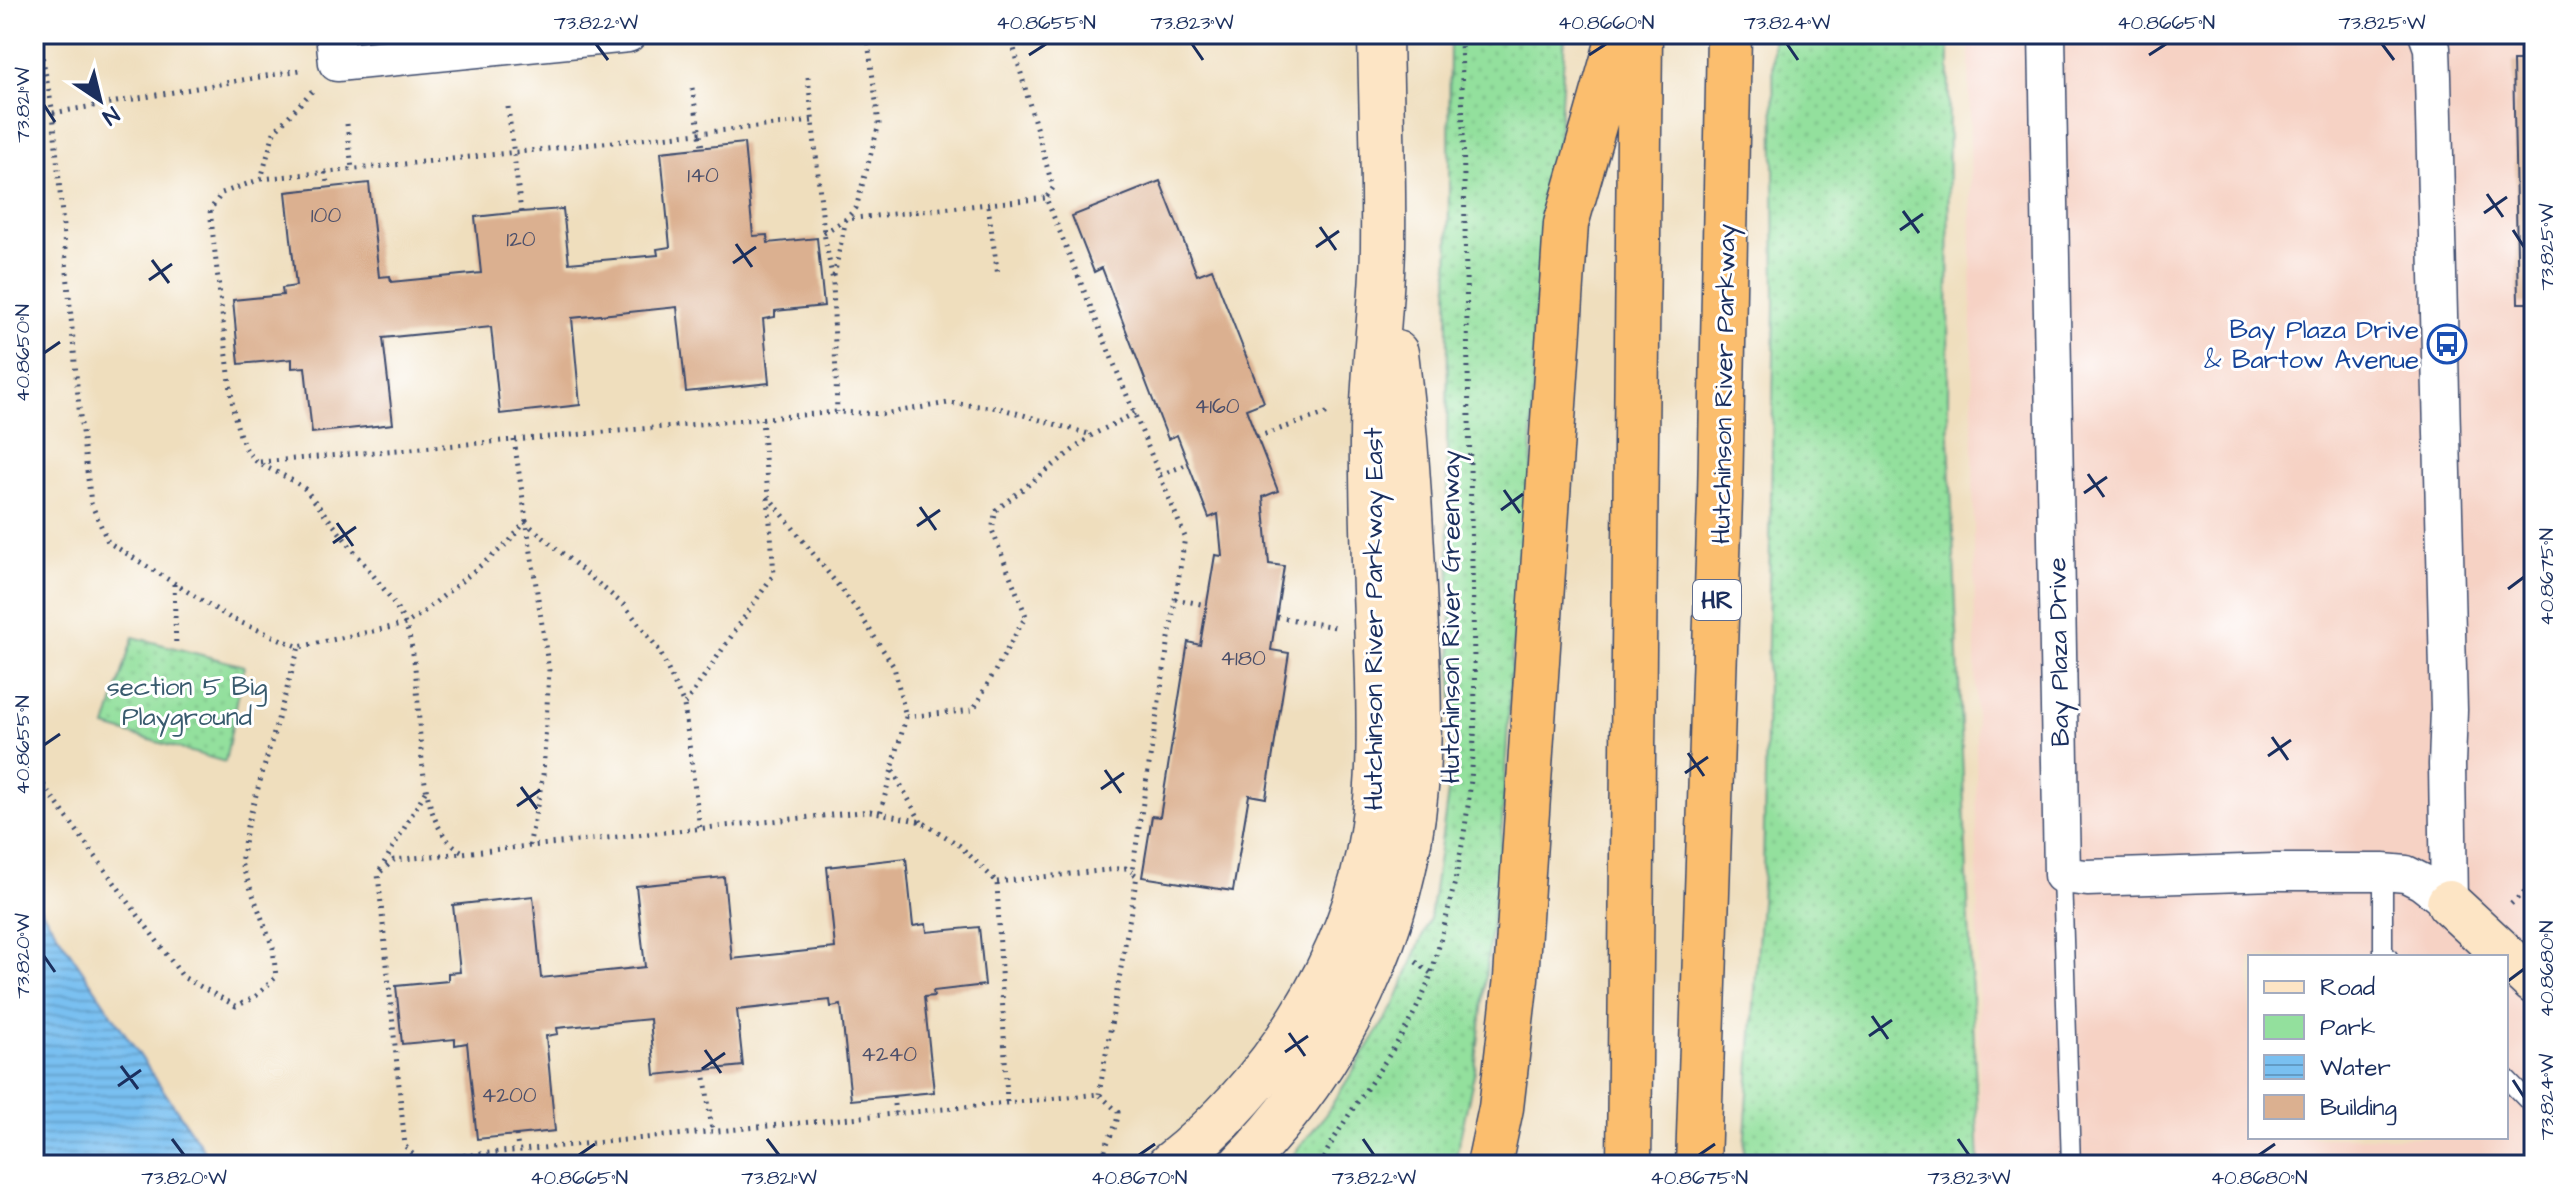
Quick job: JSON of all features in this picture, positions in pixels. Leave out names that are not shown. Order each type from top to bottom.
[{"type":"highway","points":[[1489,1165],[1501,1108],[1516,978],[1566,224],[1620,34]]},
{"type":"highway","points":[[1629,1165],[1640,34]]},
{"type":"highway","name":"Hutchinson River Parkway","points":[[1698,1165],[1720,513],[1729,34]]},
{"type":"street","points":[[336,49],[628,34]]},
{"type":"street","name":"Hutchinson River Parkway East","points":[[1169,1165],[1230,1109],[1280,1048],[1303,1014],[1354,907],[1372,831],[1378,752],[1371,437],[1383,247],[1380,34]]},
{"type":"street","name":"Bay Plaza Drive","points":[[2047,34],[2062,875]]},
{"type":"street","points":[[2427,34],[2432,48],[2433,77],[2449,683],[2449,903]]},
{"type":"street","name":"Hutchinson River Parkway East","points":[[1241,1165],[1307,1088],[1363,991],[1399,894],[1413,821],[1419,718],[1406,427],[1383,247]]},
{"type":"street","points":[[2062,875],[2087,878],[2275,872],[2406,874],[2449,903],[2505,955]]},
{"type":"street","points":[[2508,958],[2534,982]]},
{"type":"lane","points":[[2383,872],[2383,952],[2386,955]]},
{"type":"lane","points":[[2062,875],[2071,1165]]},
{"type":"lane","points":[[2508,1080],[2534,1107]]},
{"type":"path","points":[[38,34],[53,113],[79,408],[91,503],[108,542],[230,618],[299,647],[406,624],[508,543],[525,522]]},
{"type":"path","points":[[824,233],[846,219],[856,208],[879,124],[867,34]]},
{"type":"path","points":[[846,219],[1046,198],[1053,188],[1010,34]]},
{"type":"path","name":"Hutchinson River Greenway","points":[[1320,1165],[1333,1138],[1373,1081],[1421,1000],[1432,974],[1449,908],[1471,791],[1475,707],[1461,34]]},
{"type":"path","points":[[53,113],[336,49]]},
{"type":"path","points":[[261,179],[274,132],[336,49]]},
{"type":"path","points":[[808,77],[824,233],[833,281],[837,412]]},
{"type":"path","points":[[692,88],[702,147]]},
{"type":"path","points":[[508,107],[521,212]]},
{"type":"path","points":[[465,853],[451,846],[438,827],[426,791],[414,658],[406,624],[391,597],[305,489],[290,477],[258,463],[239,434],[233,408],[210,210],[222,193],[261,179],[813,121]]},
{"type":"path","points":[[347,124],[352,169]]},
{"type":"path","points":[[325,172],[328,188]]},
{"type":"path","points":[[1046,198],[1185,537],[1132,872]]},
{"type":"path","points":[[988,206],[998,276]]},
{"type":"path","points":[[833,281],[846,219]]},
{"type":"path","points":[[1257,437],[1374,397]]},
{"type":"path","points":[[258,463],[837,412],[883,414],[948,403],[999,408],[1092,435]]},
{"type":"path","points":[[906,717],[973,710],[1026,616],[992,530],[996,510],[1092,435],[1135,413]]},
{"type":"path","points":[[684,705],[774,574],[762,418]]},
{"type":"path","points":[[514,440],[549,671],[543,775],[529,847]]},
{"type":"path","points":[[1160,475],[1188,464]]},
{"type":"path","points":[[768,496],[855,607],[894,667],[906,717],[880,814]]},
{"type":"path","points":[[525,522],[625,606],[659,650],[684,705],[700,829]]},
{"type":"path","points":[[174,584],[176,648]]},
{"type":"path","points":[[1175,599],[1206,605]]},
{"type":"path","points":[[1277,617],[1377,634]]},
{"type":"path","points":[[34,772],[183,977],[236,1006],[254,998],[276,977],[273,948],[241,863],[247,826],[299,647]]},
{"type":"path","points":[[892,770],[922,822]]},
{"type":"path","points":[[426,791],[378,874],[405,1146],[418,1160],[1099,1094],[1118,1112],[1118,1121],[1103,1152],[1106,1165]]},
{"type":"path","points":[[378,874],[394,860],[870,811],[922,822],[959,845],[997,882],[1007,1102]]},
{"type":"path","points":[[997,882],[1126,868],[1137,876],[1099,1094]]},
{"type":"path","points":[[704,1070],[712,1131]]},
{"type":"path","points":[[893,1096],[895,1113]]},
{"type":"path","points":[[516,1135],[518,1150]]},
{"type":"shaded area","points":[[1969,34],[2534,34],[2534,1165],[1980,1165]]},
{"type":"green space","points":[[1450,34],[1565,34],[1558,155],[1534,321],[1531,495],[1512,654],[1501,843],[1475,1070],[1454,1165],[1285,1165],[1326,1114],[1395,1004],[1430,918],[1454,752],[1447,462]]},
{"type":"green space","points":[[1773,34],[1949,34],[1948,412],[1979,1165],[1743,1165],[1763,872],[1775,305]]},
{"type":"green space","name":"section 5 Big Playground","points":[[133,637],[244,666],[225,762],[106,727]]},
{"type":"water","points":[[34,899],[214,1165],[34,1165]]},
{"type":"building","points":[[2513,61],[2534,61],[2534,303],[2518,303]]},
{"type":"building","points":[[744,143],[753,236],[767,235],[768,243],[817,238],[824,306],[775,311],[775,317],[763,319],[769,383],[686,392],[677,307],[572,318],[580,405],[500,414],[491,327],[383,338],[393,424],[312,433],[305,367],[292,368],[292,359],[239,364],[233,300],[283,295],[282,288],[296,286],[286,192],[369,183],[379,277],[390,276],[391,282],[481,273],[475,217],[521,212],[563,209],[569,263],[658,255],[657,249],[670,247],[661,152]]},
{"type":"building","points":[[1160,181],[1197,275],[1212,269],[1264,402],[1246,409],[1278,491],[1263,497],[1269,564],[1284,566],[1271,650],[1289,653],[1266,798],[1249,795],[1233,891],[1142,877],[1152,816],[1160,817],[1188,642],[1200,645],[1215,555],[1222,556],[1218,514],[1209,518],[1177,435],[1168,439],[1102,268],[1094,272],[1072,216]]},
{"type":"building","points":[[906,858],[913,926],[926,924],[927,932],[979,927],[985,985],[933,991],[934,996],[924,997],[934,1092],[851,1100],[841,1005],[831,1007],[830,1000],[737,1010],[743,1066],[655,1075],[650,1019],[557,1028],[558,1034],[546,1036],[555,1131],[477,1139],[467,1043],[455,1045],[455,1039],[402,1044],[396,986],[448,981],[448,973],[460,972],[453,905],[533,896],[541,978],[645,967],[636,886],[724,877],[732,959],[835,948],[827,867]]},
{"type":"place","name":"Bay Plaza Drive & Bartow Avenue","points":[[2447,344]]}]
